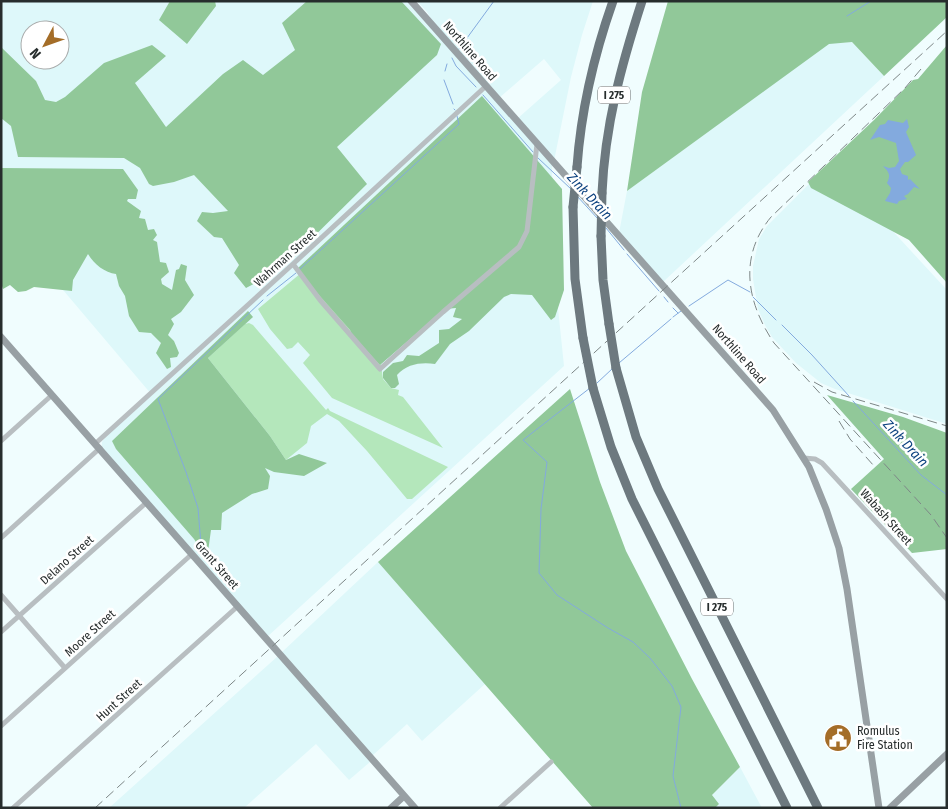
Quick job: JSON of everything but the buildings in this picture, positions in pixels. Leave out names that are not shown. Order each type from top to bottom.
[{"type":"highway","name":"I 275","points":[[613,1],[589,82],[583,113],[573,208],[575,279],[583,338],[593,388],[611,447],[632,499],[787,808]]},
{"type":"highway","name":"I 275","points":[[642,1],[625,51],[613,97],[604,155],[601,236],[603,280],[616,368],[636,437],[658,489],[818,808]]},
{"type":"street","name":"Northline Road","points":[[411,1],[773,410],[804,458],[826,509],[842,562],[879,808]]},
{"type":"street","name":"Wahrman Street","points":[[1,538],[486,86]]},
{"type":"street","points":[[294,264],[320,300],[380,369],[519,247],[527,231],[537,144]]},
{"type":"street","name":"Grant Street","points":[[1,337],[415,808]]},
{"type":"street","points":[[1,350],[8,344]]},
{"type":"street","points":[[1,441],[52,395]]},
{"type":"street","name":"Wabash Street","points":[[804,458],[815,459],[822,463],[947,599]]},
{"type":"street","name":"Delano Street","points":[[1,632],[147,502]]},
{"type":"street","name":"Moore Street","points":[[1,726],[192,554]]},
{"type":"street","points":[[1,595],[65,668]]},
{"type":"street","name":"Hunt Street","points":[[12,808],[238,606]]},
{"type":"street","points":[[890,808],[947,754]]},
{"type":"street","points":[[500,808],[551,762]]},
{"type":"street","points":[[391,808],[404,796]]},
{"type":"shaded area","points":[[1,1],[407,1],[552,165],[553,260],[564,366],[267,637],[102,448],[102,442],[107,435],[152,395],[30,251],[1,276]]},
{"type":"shaded area","points":[[417,1],[593,1],[571,77],[554,161],[517,119],[561,80],[544,59],[499,98],[434,24],[427,12]]},
{"type":"shaded area","points":[[852,42],[884,76],[663,282],[619,233],[627,191],[829,43]]},
{"type":"shaded area","points":[[830,163],[947,290],[947,424],[821,383],[796,363],[772,337],[765,325],[758,309],[753,279],[753,266],[759,239],[767,226]]},
{"type":"shaded area","points":[[378,562],[485,684],[422,741],[407,724],[372,756],[281,653]]},
{"type":"shaded area","points":[[278,656],[370,762],[349,780],[316,744],[244,808],[109,808]]},
{"type":"shaded area","points":[[740,767],[762,808],[715,808],[719,804],[712,795]]},
{"type":"green space","points":[[170,1],[215,1],[216,6],[187,44],[159,20]]},
{"type":"green space","points":[[307,1],[401,1],[441,44],[437,55],[337,147],[367,184],[280,270],[246,288],[234,273],[239,265],[222,238],[214,237],[197,221],[202,212],[228,211],[194,175],[174,182],[153,186],[149,184],[140,168],[124,158],[18,157],[11,126],[1,118],[1,47],[20,65],[20,70],[25,70],[36,81],[45,100],[56,102],[65,97],[104,63],[152,45],[166,56],[135,83],[166,127],[223,74],[243,60],[263,75],[295,50],[282,23]]},
{"type":"green space","points":[[668,1],[947,1],[947,17],[884,76],[852,42],[829,44],[627,191],[642,92]]},
{"type":"green space","points":[[947,45],[947,283],[909,240],[811,188],[808,182],[874,120],[913,80],[918,79]]},
{"type":"green space","points":[[482,96],[562,189],[564,290],[555,317],[551,320],[532,295],[511,294],[504,297],[469,331],[450,344],[435,364],[425,363],[405,368],[397,375],[399,384],[395,388],[391,388],[383,378],[383,372],[393,363],[403,361],[407,355],[419,356],[439,343],[439,330],[449,329],[462,319],[453,317],[456,308],[445,309],[380,365],[352,335],[350,330],[311,286],[298,268]]},
{"type":"green space","points":[[1,168],[123,169],[138,190],[136,199],[128,199],[127,201],[141,211],[139,218],[145,219],[148,230],[154,229],[157,235],[153,240],[157,242],[160,262],[166,263],[169,272],[161,279],[162,284],[172,290],[176,270],[179,269],[181,264],[187,266],[185,280],[194,295],[181,312],[171,319],[174,324],[168,335],[174,341],[179,353],[177,357],[170,358],[171,367],[167,369],[156,353],[161,343],[151,333],[139,332],[129,316],[125,296],[119,286],[116,274],[100,267],[88,254],[73,280],[72,291],[34,287],[18,292],[10,285],[3,289],[1,283]]},
{"type":"green space","points":[[301,273],[350,330],[352,335],[381,365],[383,379],[391,388],[399,390],[398,395],[403,397],[443,448],[332,398],[303,363],[310,355],[298,342],[292,348],[287,349],[270,329],[258,309]]},
{"type":"green space","points":[[248,311],[253,317],[208,358],[270,436],[286,460],[299,454],[327,463],[304,476],[274,472],[265,468],[270,476],[268,489],[252,494],[222,513],[221,530],[211,530],[207,559],[194,539],[116,449],[112,441]]},
{"type":"green space","points":[[245,324],[253,325],[326,410],[328,408],[330,411],[448,467],[412,499],[407,499],[339,421],[327,414],[311,426],[307,443],[286,460],[270,436],[208,358]]},
{"type":"green space","points":[[570,389],[600,482],[626,551],[740,767],[712,795],[719,804],[715,808],[593,808],[378,562]]},
{"type":"green space","points":[[827,395],[903,417],[947,433],[947,549],[912,553],[851,489],[884,459]]},
{"type":"water","points":[[907,119],[909,127],[906,132],[916,155],[908,162],[905,162],[900,169],[902,174],[908,176],[908,180],[910,179],[920,189],[914,187],[904,196],[907,199],[899,201],[897,204],[885,201],[891,188],[887,183],[889,174],[883,166],[895,167],[899,161],[896,143],[879,137],[870,140],[880,125],[885,124],[888,120],[903,123]]},
{"type":"waterway","name":"Zink Drain","points":[[459,49],[494,1]]},
{"type":"waterway","points":[[847,16],[871,1]]},
{"type":"waterway","name":"Zink Drain","points":[[452,58],[456,66],[476,87]]},
{"type":"waterway","points":[[445,71],[447,64]]},
{"type":"waterway","points":[[444,80],[453,104]]},
{"type":"waterway","name":"Zink Drain","points":[[483,95],[533,152]]},
{"type":"waterway","points":[[300,269],[459,124],[457,116]]},
{"type":"waterway","name":"Zink Drain","points":[[538,158],[571,189]]},
{"type":"waterway","name":"Zink Drain","points":[[577,196],[598,219]]},
{"type":"waterway","name":"Zink Drain","points":[[606,228],[624,250]]},
{"type":"waterway","name":"Zink Drain","points":[[627,254],[659,291]]},
{"type":"waterway","points":[[267,296],[296,273]]},
{"type":"waterway","name":"Zink Drain","points":[[689,306],[728,280],[750,292]]},
{"type":"waterway","name":"Zink Drain","points":[[664,297],[668,302]]},
{"type":"waterway","name":"Zink Drain","points":[[753,297],[776,320]]},
{"type":"waterway","points":[[201,545],[198,508],[158,399],[263,300]]},
{"type":"waterway","name":"Zink Drain","points":[[673,308],[678,313]]},
{"type":"waterway","name":"Zink Drain","points":[[673,317],[681,311]]},
{"type":"waterway","points":[[619,363],[671,319]]},
{"type":"waterway","name":"Zink Drain","points":[[782,325],[849,396]]},
{"type":"waterway","points":[[597,383],[612,369]]},
{"type":"waterway","points":[[590,388],[523,440],[547,462],[541,509],[539,573],[557,595],[633,642],[650,658],[672,686],[681,707],[673,776],[681,808]]},
{"type":"waterway","name":"Zink Drain","points":[[853,401],[921,475],[947,495]]},
{"type":"railway","points":[[95,808],[947,31]]},
{"type":"railway","points":[[921,69],[905,88],[771,217],[761,232],[754,248],[750,264],[750,280],[752,296],[758,312],[774,343],[931,515],[947,538]]},
{"type":"railway","points":[[814,382],[832,392],[947,426]]},
{"type":"railway","points":[[839,421],[850,439],[874,466]]},
{"type":"place","name":"Romulus Fire Station","points":[[838,738]]}]
